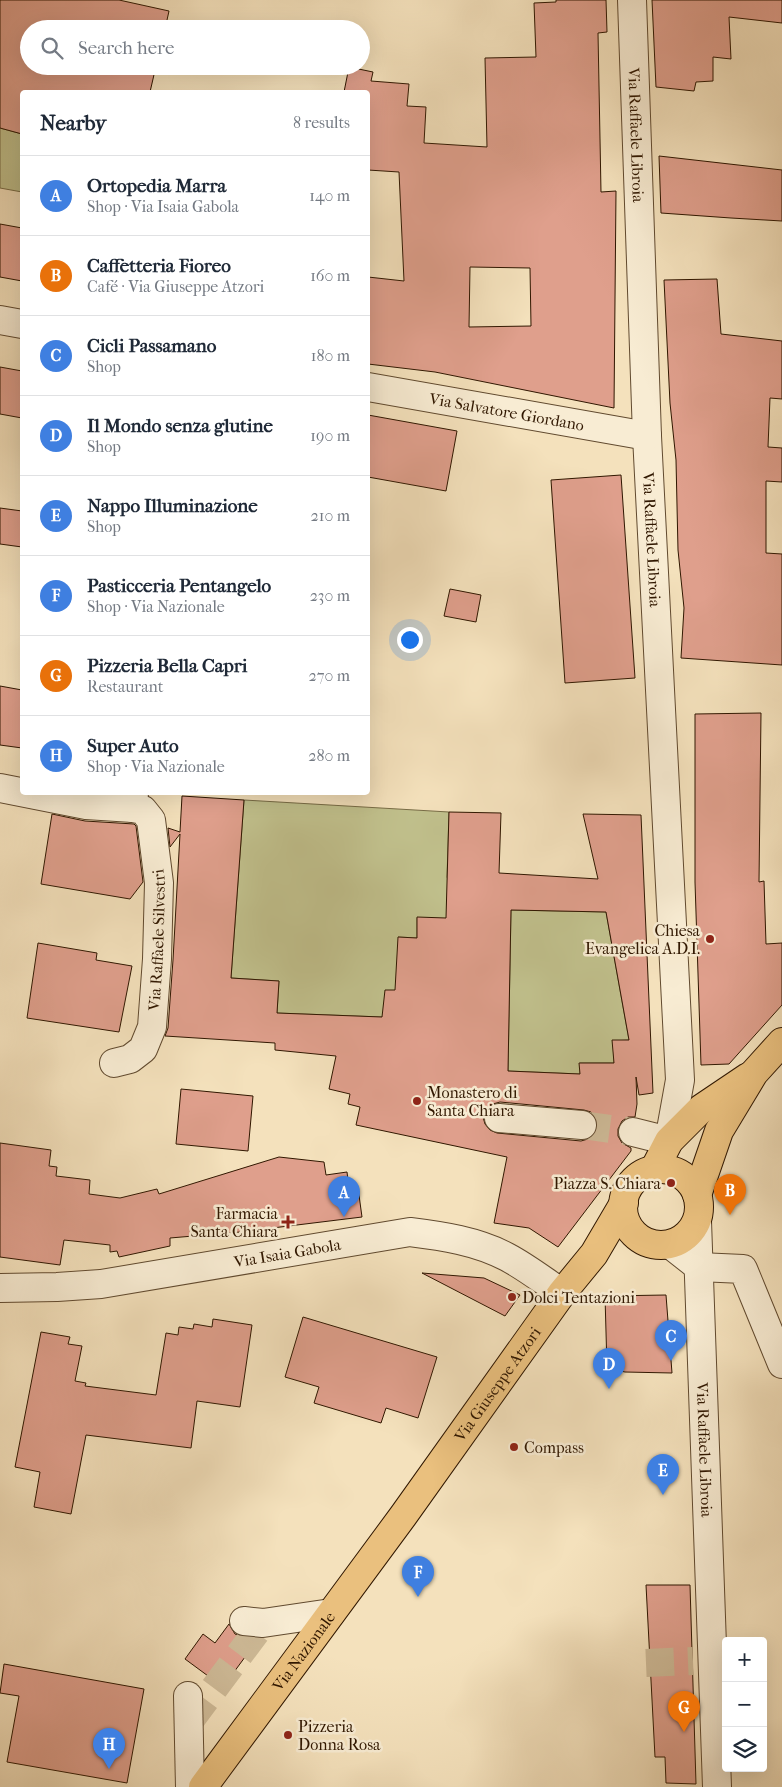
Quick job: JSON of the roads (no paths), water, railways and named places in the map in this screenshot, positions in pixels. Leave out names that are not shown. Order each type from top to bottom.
[{"type":"main road","points":[[594,1254],[626,1247],[664,1245],[682,1239],[691,1231],[719,1132],[754,1073],[782,1042]]},
{"type":"main road","points":[[697,1208],[692,1185],[680,1174],[664,1170],[654,1170],[669,1141],[702,1108],[754,1073]]},
{"type":"main road","name":"Via Giuseppe Atzori","points":[[403,1516],[562,1292],[594,1254],[624,1203],[627,1192],[633,1182],[643,1174],[654,1170]]},
{"type":"main road","points":[[624,1203],[624,1215],[628,1226],[636,1236],[646,1242],[664,1245]]},
{"type":"main road","name":"Via Nazionale","points":[[204,1787],[403,1516]]},
{"type":"street","name":"Via Raffaele Libroia","points":[[632,0],[646,436],[680,1080],[669,1141]]},
{"type":"street","points":[[0,320],[20,324]]},
{"type":"street","name":"Via Salvatore Giordano","points":[[370,387],[646,436]]},
{"type":"street","name":"Via Raffaele Silvestri","points":[[0,788],[20,792]]},
{"type":"street","name":"Via Raffaele Silvestri","points":[[35,795],[86,805],[133,800],[151,820],[158,873],[157,959],[152,1027],[143,1049],[130,1059],[114,1063]]},
{"type":"street","points":[[680,1080],[719,1132]]},
{"type":"street","points":[[499,1118],[582,1125]]},
{"type":"street","points":[[633,1132],[669,1141]]},
{"type":"street","name":"Via Raffaele Libroia","points":[[697,1208],[713,1632],[703,1661],[717,1787]]},
{"type":"street","name":"Via Isaia Gabola","points":[[0,1288],[101,1284],[410,1232],[439,1235],[464,1241],[506,1256],[562,1292]]},
{"type":"street","points":[[664,1245],[699,1267],[743,1269],[782,1364]]},
{"type":"street","points":[[244,1621],[263,1624],[331,1613]]},
{"type":"street","points":[[188,1696],[190,1787]]},
{"type":"tunnel","points":[[582,1125],[633,1132]]},
{"type":"tunnel","points":[[189,1722],[263,1623]]},
{"type":"tunnel","points":[[646,1663],[693,1661]]},
{"type":"place","name":"Chiesa Evangelica A.D.I.","points":[[710,939]]},
{"type":"place","name":"Monastero di Santa Chiara","points":[[417,1101]]},
{"type":"place","name":"Piazza S. Chiara","points":[[671,1183]]},
{"type":"place","name":"Caffetteria Fioreo","points":[[730,1215]]},
{"type":"place","name":"Ortopedia Marra","points":[[344,1217]]},
{"type":"place","name":"Farmacia Santa Chiara","points":[[288,1222]]},
{"type":"place","name":"Dolci Tentazioni","points":[[512,1297]]},
{"type":"place","name":"Cicli Passamano","points":[[671,1361]]},
{"type":"place","name":"Il Mondo senza glutine","points":[[609,1389]]},
{"type":"place","name":"Compass","points":[[514,1447]]},
{"type":"place","name":"Nappo Illuminazione","points":[[663,1495]]},
{"type":"place","name":"Pasticceria Pentangelo","points":[[418,1597]]},
{"type":"place","name":"Pizzeria Bella Capri","points":[[684,1732]]},
{"type":"place","name":"Pizzeria Donna Rosa","points":[[288,1735]]},
{"type":"place","name":"Super Auto","points":[[109,1769]]}]
